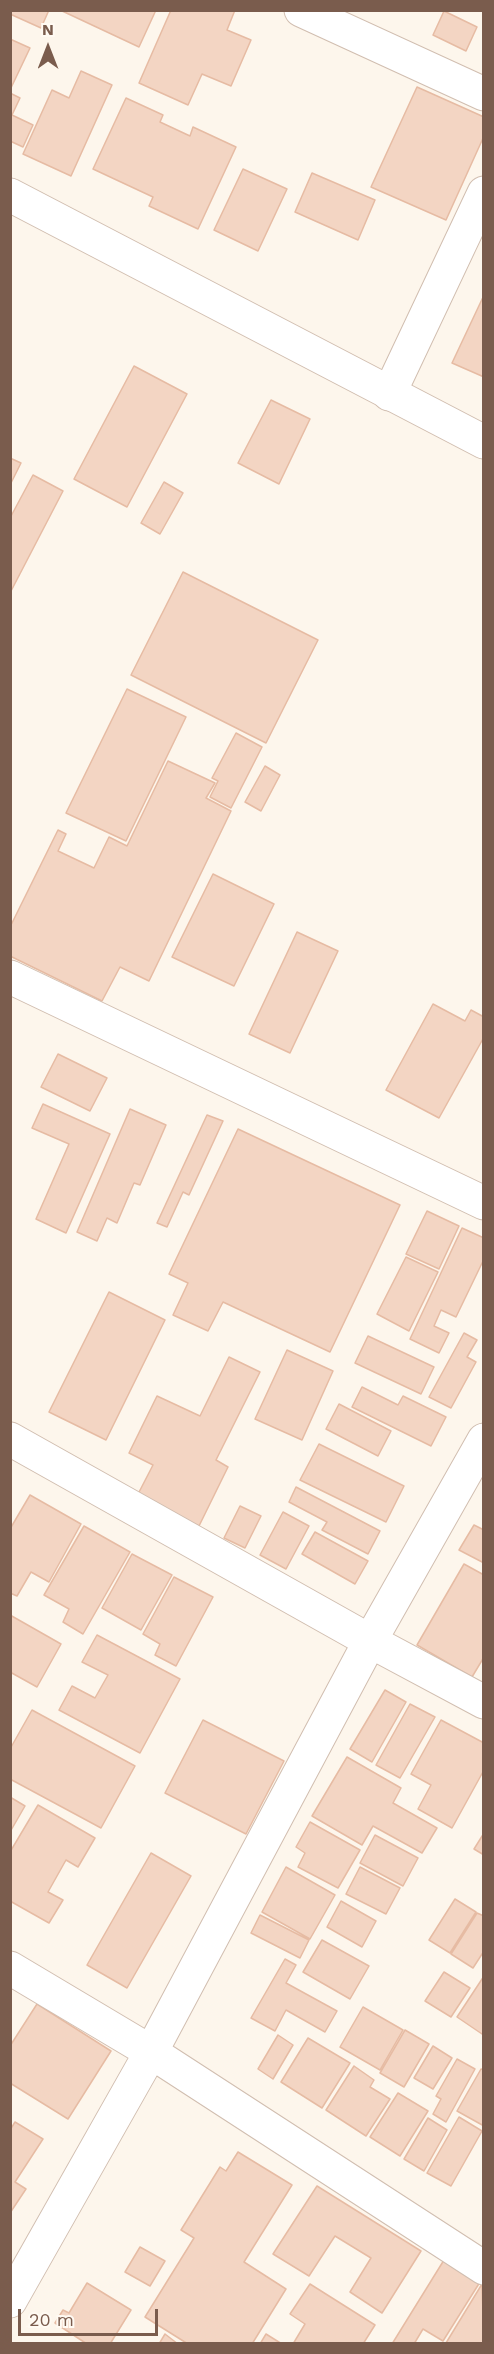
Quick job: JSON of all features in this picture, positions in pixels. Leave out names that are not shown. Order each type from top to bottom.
[{"type":"street","points":[[301,10],[483,94]]},
{"type":"street","points":[[389,394],[483,194]]},
{"type":"street","points":[[10,195],[483,442]]},
{"type":"street","points":[[10,977],[483,1203]]},
{"type":"street","points":[[10,1439],[483,1702]]},
{"type":"street","points":[[10,2301],[151,2052],[370,1641],[483,1440]]},
{"type":"street","points":[[10,1968],[151,2052],[483,2268]]},
{"type":"building","points":[[10,10],[49,10],[41,28],[10,14]]},
{"type":"building","points":[[60,10],[156,10],[139,47]]},
{"type":"building","points":[[171,10],[235,10],[227,30],[251,40],[231,86],[202,74],[188,105],[139,83]]},
{"type":"building","points":[[444,11],[477,27],[466,51],[433,35]]},
{"type":"building","points":[[10,39],[30,48],[10,90]]},
{"type":"building","points":[[81,71],[112,85],[71,176],[23,154],[52,90],[69,98]]},
{"type":"building","points":[[417,87],[484,117],[484,136],[446,220],[371,187]]},
{"type":"building","points":[[10,93],[20,98],[12,115],[33,125],[23,147],[10,141]]},
{"type":"building","points":[[126,98],[163,115],[160,122],[190,136],[193,127],[236,147],[198,229],[149,206],[153,197],[93,169]]},
{"type":"building","points":[[243,169],[287,189],[258,251],[214,230]]},
{"type":"building","points":[[312,173],[375,200],[358,240],[295,212]]},
{"type":"building","points":[[484,295],[484,377],[452,363]]},
{"type":"building","points":[[134,366],[187,394],[127,507],[74,479]]},
{"type":"building","points":[[271,400],[310,419],[279,484],[238,463]]},
{"type":"building","points":[[10,458],[21,463],[10,485]]},
{"type":"building","points":[[33,475],[63,491],[10,593],[10,518]]},
{"type":"building","points":[[164,482],[183,493],[160,534],[141,523]]},
{"type":"building","points":[[183,572],[318,640],[266,743],[131,675]]},
{"type":"building","points":[[127,689],[186,717],[126,841],[66,813]]},
{"type":"building","points":[[236,733],[262,747],[231,808],[210,797],[218,781],[212,778]]},
{"type":"building","points":[[168,761],[215,783],[206,798],[231,811],[149,981],[120,967],[102,1001],[10,956],[10,927],[58,830],[66,834],[58,851],[94,868],[109,837],[127,846]]},
{"type":"building","points":[[265,766],[280,775],[261,811],[245,802]]},
{"type":"building","points":[[213,874],[274,904],[234,986],[172,957]]},
{"type":"building","points":[[297,932],[338,951],[290,1053],[249,1034]]},
{"type":"building","points":[[433,1004],[465,1021],[471,1010],[484,1017],[484,1037],[439,1118],[386,1090]]},
{"type":"building","points":[[58,1054],[107,1078],[90,1111],[41,1087]]},
{"type":"building","points":[[43,1104],[110,1134],[66,1233],[36,1219],[69,1144],[32,1128]]},
{"type":"building","points":[[130,1109],[166,1125],[140,1185],[134,1183],[117,1223],[107,1218],[97,1241],[77,1232]]},
{"type":"building","points":[[207,1115],[223,1121],[189,1195],[183,1192],[167,1227],[157,1223]]},
{"type":"building","points":[[238,1129],[400,1205],[330,1352],[223,1302],[208,1331],[173,1315],[188,1283],[169,1274]]},
{"type":"building","points":[[427,1211],[459,1226],[439,1269],[406,1254]]},
{"type":"building","points":[[462,1228],[484,1238],[484,1259],[456,1317],[441,1310],[434,1326],[449,1333],[439,1353],[410,1339]]},
{"type":"building","points":[[406,1257],[438,1272],[409,1331],[377,1314]]},
{"type":"building","points":[[109,1292],[165,1320],[106,1440],[49,1412]]},
{"type":"building","points":[[464,1333],[477,1340],[467,1357],[476,1362],[451,1408],[429,1397]]},
{"type":"building","points":[[368,1336],[434,1367],[421,1394],[355,1363]]},
{"type":"building","points":[[287,1350],[333,1371],[302,1440],[255,1419]]},
{"type":"building","points":[[229,1357],[260,1372],[216,1460],[228,1467],[199,1526],[137,1496],[153,1465],[129,1453],[157,1396],[200,1416]]},
{"type":"building","points":[[362,1387],[398,1405],[403,1396],[446,1417],[431,1446],[352,1407]]},
{"type":"building","points":[[339,1404],[391,1431],[378,1456],[326,1429]]},
{"type":"building","points":[[319,1444],[404,1486],[386,1522],[300,1480]]},
{"type":"building","points":[[296,1487],[380,1531],[368,1554],[322,1530],[327,1522],[289,1502]]},
{"type":"building","points":[[30,1495],[81,1524],[49,1582],[31,1572],[17,1596],[10,1593],[10,1529]]},
{"type":"building","points":[[240,1506],[261,1516],[245,1548],[224,1538]]},
{"type":"building","points":[[283,1512],[309,1526],[286,1569],[260,1555]]},
{"type":"building","points":[[474,1525],[484,1530],[484,1563],[459,1550]]},
{"type":"building","points":[[84,1526],[130,1552],[83,1634],[63,1622],[69,1609],[44,1595]]},
{"type":"building","points":[[315,1532],[368,1561],[355,1584],[302,1554]]},
{"type":"building","points":[[132,1554],[172,1575],[141,1630],[102,1608]]},
{"type":"building","points":[[464,1564],[484,1575],[484,1657],[472,1677],[417,1645]]},
{"type":"building","points":[[174,1577],[213,1597],[176,1666],[155,1655],[160,1644],[143,1634]]},
{"type":"building","points":[[10,1615],[61,1644],[37,1687],[10,1672]]},
{"type":"building","points":[[97,1635],[180,1679],[140,1753],[59,1710],[72,1686],[95,1698],[108,1675],[82,1662]]},
{"type":"building","points":[[385,1690],[406,1702],[372,1762],[350,1749]]},
{"type":"building","points":[[410,1704],[435,1717],[400,1778],[376,1765]]},
{"type":"building","points":[[32,1710],[135,1766],[101,1828],[10,1779],[10,1749]]},
{"type":"building","points":[[203,1720],[284,1761],[246,1834],[165,1793]]},
{"type":"building","points":[[441,1720],[484,1743],[484,1770],[452,1828],[418,1809],[431,1785],[411,1774]]},
{"type":"building","points":[[347,1757],[401,1788],[393,1803],[437,1828],[422,1853],[373,1826],[362,1845],[312,1816]]},
{"type":"building","points":[[10,1797],[25,1806],[10,1832]]},
{"type":"building","points":[[38,1805],[95,1838],[78,1867],[66,1860],[48,1892],[63,1900],[49,1923],[10,1901],[10,1852]]},
{"type":"building","points":[[310,1822],[360,1850],[338,1888],[298,1867],[305,1853],[296,1847]]},
{"type":"building","points":[[484,1833],[484,1855],[474,1849]]},
{"type":"building","points":[[375,1835],[418,1858],[403,1886],[360,1863]]},
{"type":"building","points":[[151,1853],[191,1876],[127,1988],[87,1965]]},
{"type":"building","points":[[286,1867],[335,1895],[310,1939],[262,1912]]},
{"type":"building","points":[[360,1867],[400,1888],[386,1914],[346,1894]]},
{"type":"building","points":[[455,1899],[476,1912],[450,1953],[429,1940]]},
{"type":"building","points":[[341,1901],[376,1921],[362,1947],[327,1927]]},
{"type":"building","points":[[477,1913],[484,1916],[484,1951],[473,1968],[451,1954]]},
{"type":"building","points":[[260,1915],[309,1940],[300,1958],[251,1933]]},
{"type":"building","points":[[322,1940],[369,1966],[350,1999],[303,1972]]},
{"type":"building","points":[[285,1959],[296,1965],[286,1983],[337,2011],[325,2032],[286,2010],[275,2031],[251,2018]]},
{"type":"building","points":[[444,1972],[470,1988],[451,2017],[425,2001]]},
{"type":"building","points":[[484,1976],[484,2031],[482,2034],[457,2017]]},
{"type":"building","points":[[37,2004],[111,2051],[68,2119],[10,2083],[10,2046]]},
{"type":"building","points":[[363,2007],[403,2030],[380,2070],[340,2047]]},
{"type":"building","points":[[405,2030],[429,2044],[404,2087],[380,2073]]},
{"type":"building","points":[[278,2035],[293,2045],[273,2079],[258,2069]]},
{"type":"building","points":[[308,2038],[350,2063],[322,2108],[281,2082]]},
{"type":"building","points":[[433,2046],[452,2058],[433,2089],[414,2078]]},
{"type":"building","points":[[457,2059],[475,2069],[446,2122],[433,2114],[441,2099],[436,2096]]},
{"type":"building","points":[[354,2066],[374,2080],[370,2087],[390,2099],[366,2136],[326,2110]]},
{"type":"building","points":[[481,2069],[484,2070],[484,2126],[457,2111]]},
{"type":"building","points":[[398,2093],[428,2111],[400,2156],[370,2137]]},
{"type":"building","points":[[459,2117],[482,2131],[451,2186],[427,2173]]},
{"type":"building","points":[[428,2118],[447,2130],[424,2171],[404,2159]]},
{"type":"building","points":[[15,2122],[43,2139],[15,2182],[26,2189],[10,2213],[10,2130]]},
{"type":"building","points":[[238,2152],[292,2185],[244,2262],[286,2289],[252,2344],[188,2344],[145,2317],[194,2238],[181,2230],[220,2167],[226,2171]]},
{"type":"building","points":[[317,2186],[421,2251],[382,2313],[350,2292],[371,2258],[335,2236],[309,2276],[273,2254]]},
{"type":"building","points":[[140,2247],[165,2261],[150,2286],[125,2272]]},
{"type":"building","points":[[444,2260],[480,2282],[443,2341],[423,2329],[414,2344],[392,2344]]},
{"type":"building","points":[[87,2283],[131,2310],[110,2344],[87,2344],[55,2323],[63,2310],[69,2313]]},
{"type":"building","points":[[310,2284],[375,2325],[363,2344],[293,2344],[305,2324],[290,2314]]},
{"type":"building","points":[[482,2284],[484,2344],[446,2344],[446,2343]]},
{"type":"building","points":[[165,2334],[178,2344],[159,2344]]},
{"type":"building","points":[[266,2334],[282,2344],[260,2344]]}]
